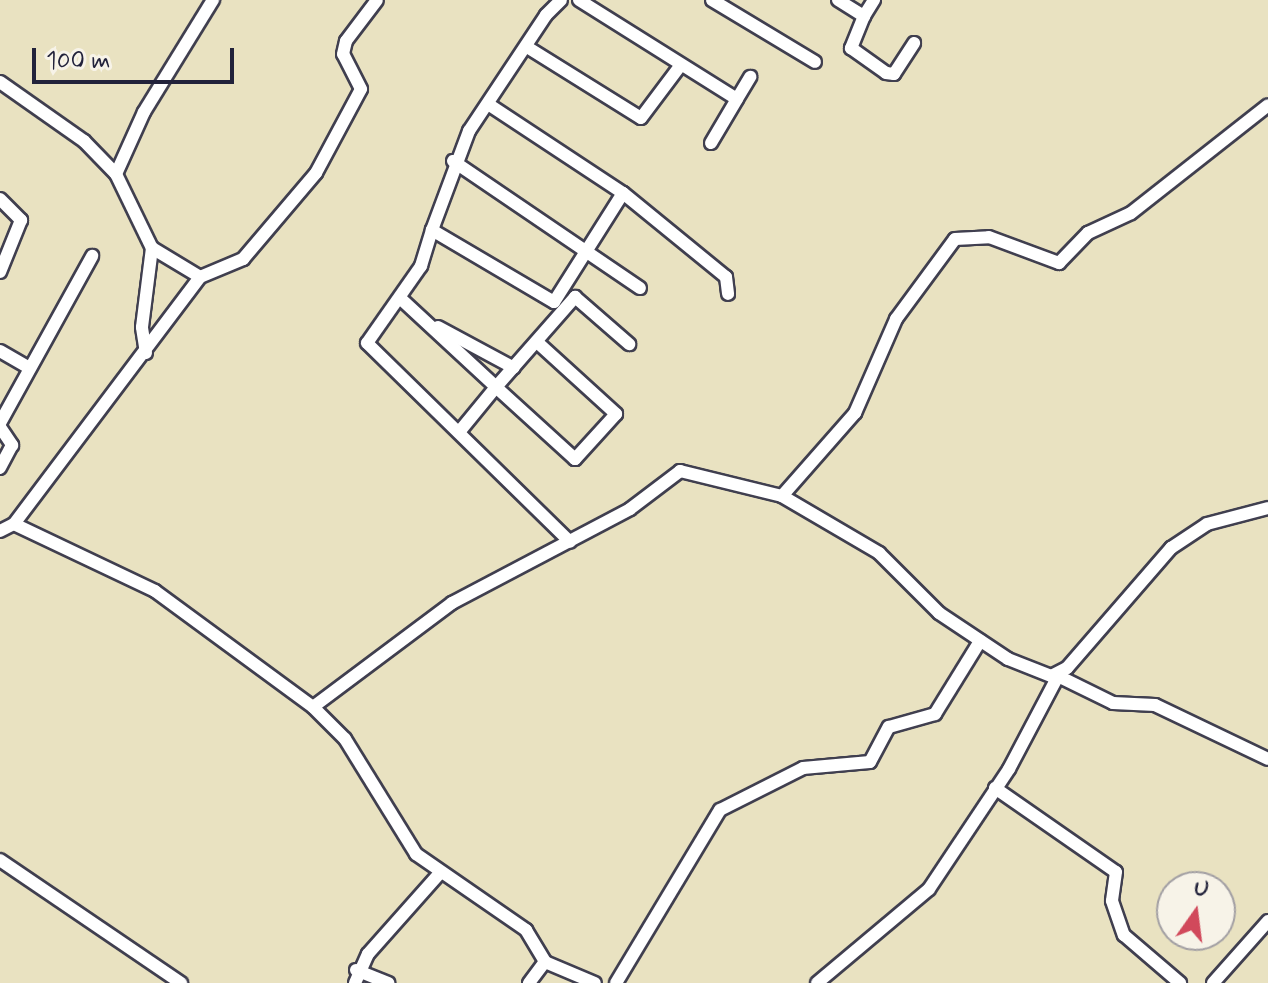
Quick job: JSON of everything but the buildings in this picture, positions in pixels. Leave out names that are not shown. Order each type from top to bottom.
[{"type":"street","points":[[116,174],[144,112],[213,0]]},
{"type":"street","points":[[0,531],[14,524],[146,353],[200,277],[233,265],[264,239],[316,173],[361,89],[343,54],[346,41],[377,0]]},
{"type":"street","points":[[561,0],[488,104],[453,161],[421,266],[367,343],[570,542]]},
{"type":"street","points":[[579,0],[737,99]]},
{"type":"street","points":[[712,0],[815,62]]},
{"type":"street","points":[[838,0],[864,16]]},
{"type":"street","points":[[874,0],[848,45],[886,73],[894,74],[914,43]]},
{"type":"street","points":[[527,47],[641,118],[680,66]]},
{"type":"street","points":[[711,143],[750,77]]},
{"type":"street","points":[[0,82],[84,141],[116,174],[152,248],[200,277]]},
{"type":"street","points":[[488,104],[623,193],[726,277],[728,294]]},
{"type":"street","points":[[782,496],[855,413],[896,319],[955,239],[989,237],[1059,263],[1088,233],[1131,213],[1268,105]]},
{"type":"street","points":[[453,161],[586,246],[640,288]]},
{"type":"street","points":[[432,230],[549,303],[623,193]]},
{"type":"street","points":[[0,199],[21,220],[0,271]]},
{"type":"street","points":[[146,353],[142,327],[152,248]]},
{"type":"street","points":[[0,468],[12,445],[0,425],[28,367],[92,256]]},
{"type":"street","points":[[459,432],[575,297],[629,344]]},
{"type":"street","points":[[400,298],[575,459],[616,414],[537,342]]},
{"type":"street","points":[[421,318],[514,368]]},
{"type":"street","points":[[0,351],[28,367]]},
{"type":"street","points":[[313,707],[452,603],[630,509],[680,471],[782,496],[879,553],[912,590],[980,641],[1113,703],[1155,705],[1268,759]]},
{"type":"street","points":[[817,983],[914,908],[995,788],[1058,676],[1171,548],[1207,524],[1268,508]]},
{"type":"street","points":[[14,524],[155,591],[313,707],[345,739],[416,854],[439,874],[526,930],[545,962],[595,983]]},
{"type":"street","points":[[616,983],[720,810],[803,768],[870,762],[889,727],[935,714],[980,641]]},
{"type":"street","points":[[995,788],[1116,872],[1112,901],[1124,935],[1180,983]]},
{"type":"street","points":[[0,860],[181,983]]},
{"type":"street","points":[[388,983],[356,977],[439,874]]},
{"type":"street","points":[[1213,983],[1268,921]]},
{"type":"street","points":[[529,983],[545,962]]}]
